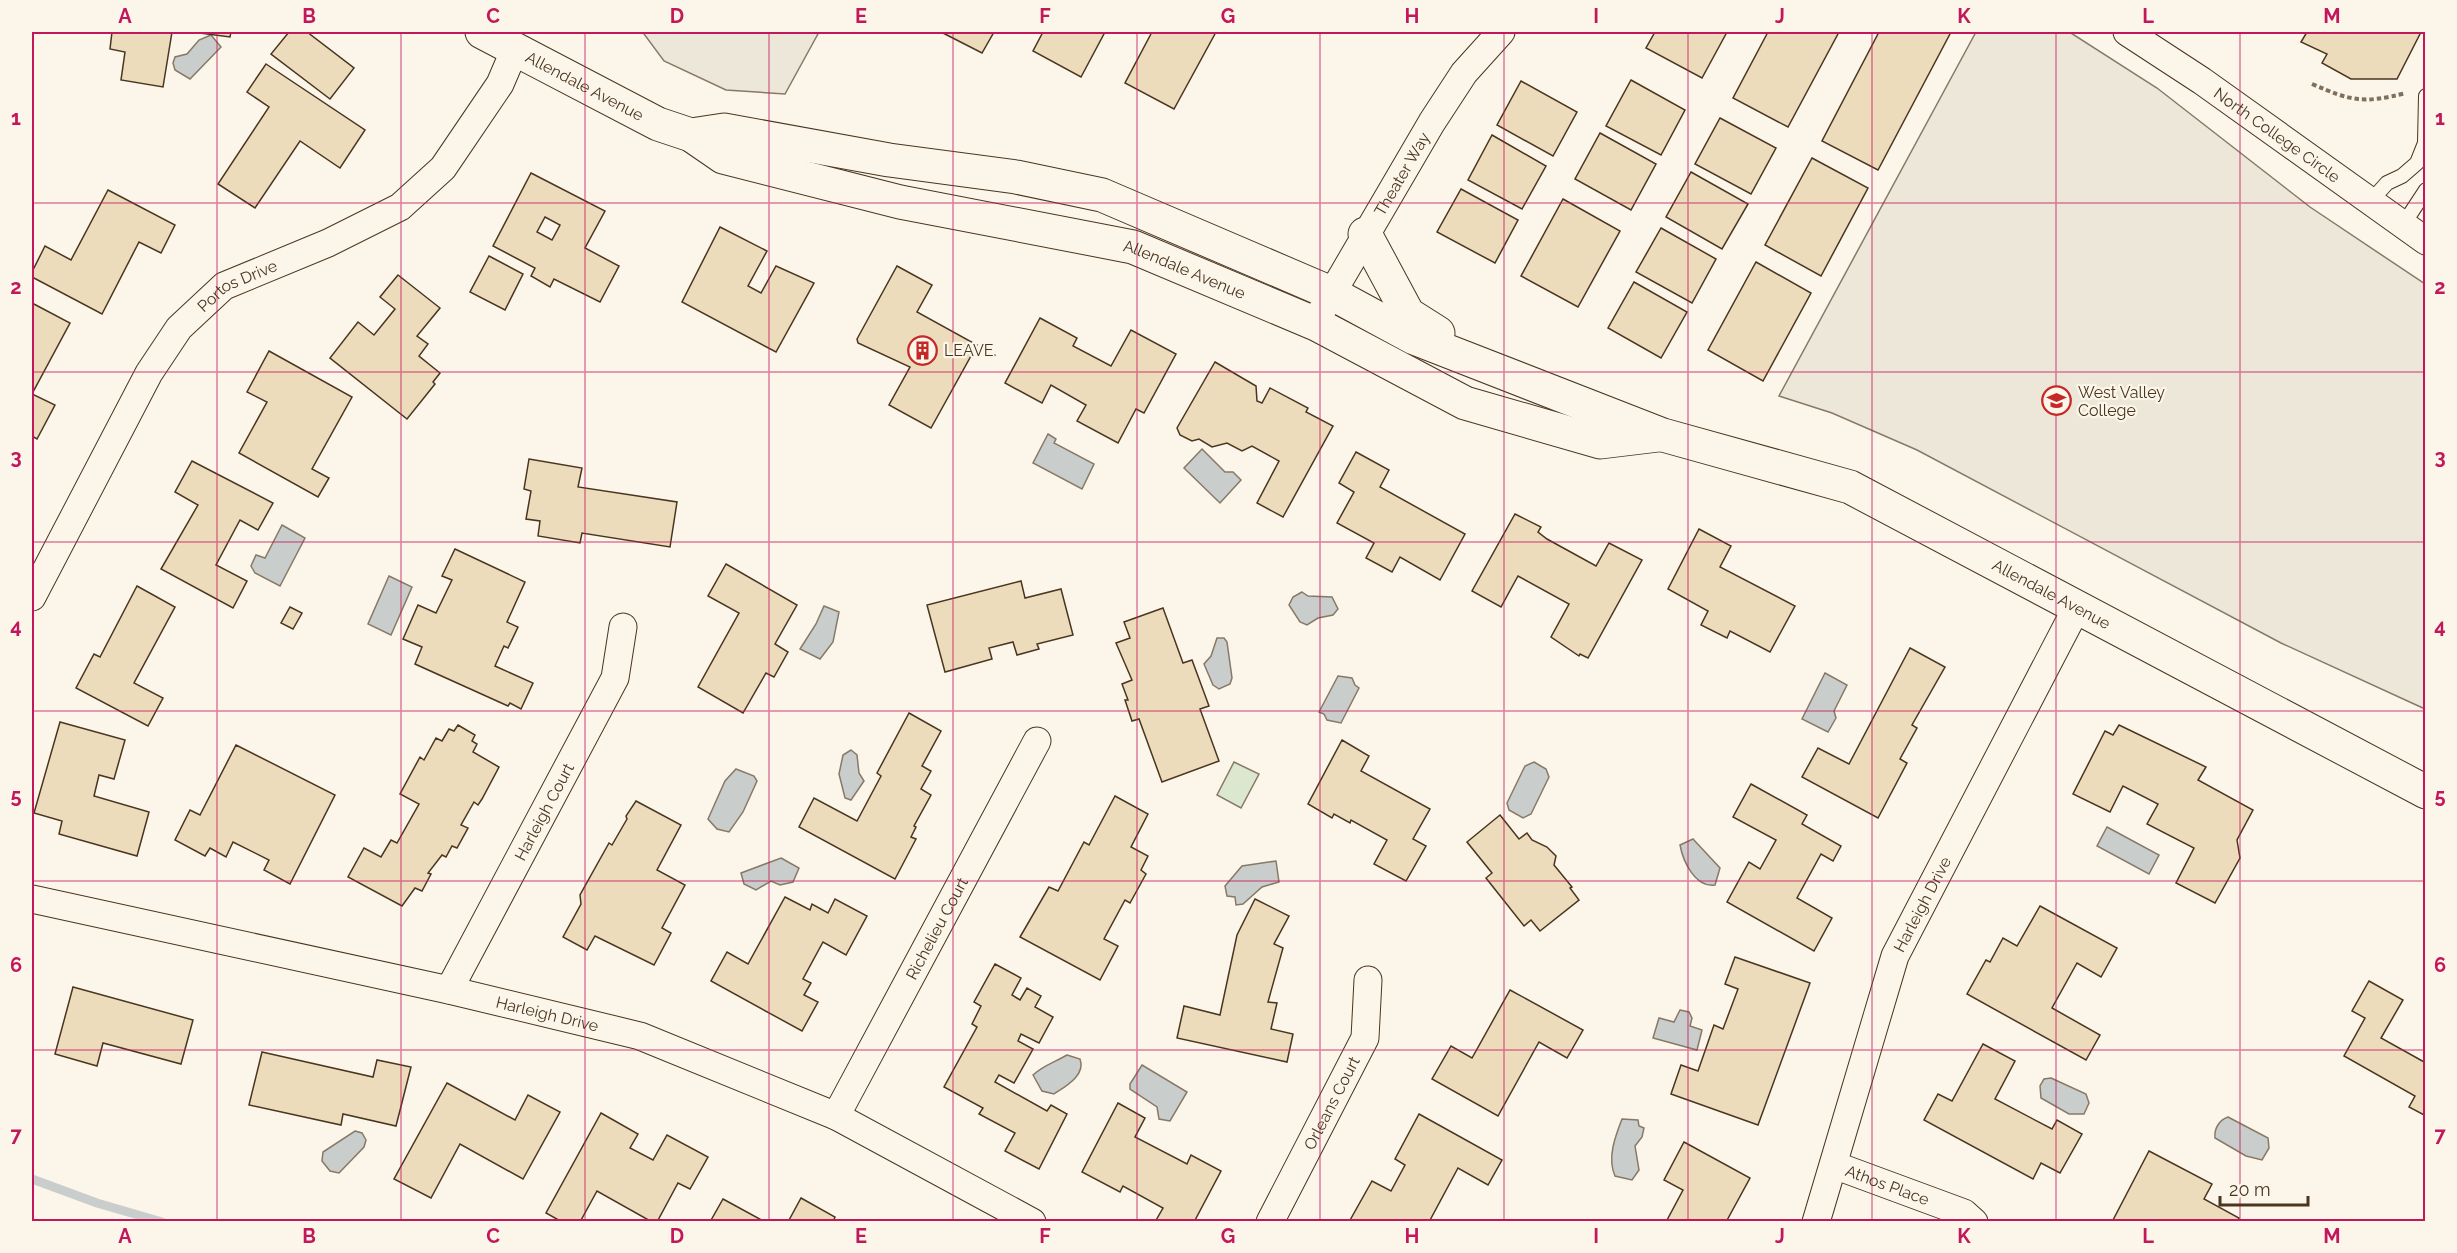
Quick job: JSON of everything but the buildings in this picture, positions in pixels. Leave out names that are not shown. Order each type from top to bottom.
[{"type":"street","name":"Allendale Avenue","points":[[482,32],[658,124],[690,135],[723,157],[900,202],[1133,247],[1316,324],[1466,403],[1600,442],[1663,435]]},
{"type":"street","name":"Theater Way","points":[[1316,324],[1330,293],[1464,73],[1501,32]]},
{"type":"street","name":"North College Circle","points":[[2127,32],[2202,81],[2426,241]]},
{"type":"street","name":"Portos Drive","points":[[32,597],[149,373],[178,328],[224,286],[328,243],[400,207],[442,168],[500,84],[515,49]]},
{"type":"street","name":"Allendale Avenue","points":[[690,135],[724,130],[890,160],[1016,177],[1102,195],[1330,293],[1414,338],[1496,368],[1663,435],[1850,487],[2426,792]]},
{"type":"street","points":[[1365,234],[1408,314],[1496,368]]},
{"type":"street","name":"Harleigh Drive","points":[[1816,1221],[1895,956],[2077,607]]},
{"type":"street","name":"Harleigh Court","points":[[449,990],[615,678],[623,627]]},
{"type":"street","name":"Richelieu Court","points":[[836,1116],[1037,741]]},
{"type":"street","name":"Harleigh Drive","points":[[32,899],[449,990],[640,1036],[836,1116],[1032,1221]]},
{"type":"street","name":"Orleans Court","points":[[1270,1221],[1365,1038],[1368,980]]},
{"type":"street","name":"Athos Place","points":[[1834,1165],[1964,1213],[1974,1221]]},
{"type":"lane","points":[[2370,202],[2387,183],[2402,176],[2417,163],[2425,143],[2421,94]]},
{"type":"lane","points":[[2403,225],[2426,190]]},
{"type":"path","points":[[2312,84],[2347,99],[2370,101],[2421,94]]},
{"type":"green space","points":[[1234,762],[1259,774],[1241,808],[1217,795]]},
{"type":"shaded area","points":[[645,32],[819,32],[785,94],[726,90],[664,61],[644,34]]},
{"type":"shaded area","points":[[1976,32],[2071,33],[2157,88],[2310,207],[2425,284],[2425,709],[2281,643],[1917,450],[1832,413],[1779,396]]},
{"type":"shaded area","points":[[211,35],[221,47],[190,79],[175,70],[173,63],[175,57],[187,54],[199,40]]},
{"type":"shaded area","points":[[1048,434],[1056,439],[1054,443],[1094,464],[1082,489],[1033,463]]},
{"type":"shaded area","points":[[1202,449],[1225,472],[1233,472],[1241,480],[1220,503],[1184,468]]},
{"type":"shaded area","points":[[282,525],[305,538],[280,586],[255,573],[251,566],[256,555],[265,558]]},
{"type":"shaded area","points":[[389,576],[412,587],[391,635],[368,624]]},
{"type":"shaded area","points":[[1302,592],[1308,596],[1332,597],[1338,609],[1333,615],[1318,618],[1307,625],[1300,622],[1289,605],[1293,597]]},
{"type":"shaded area","points":[[824,606],[839,612],[833,642],[820,659],[800,649]]},
{"type":"shaded area","points":[[1217,638],[1224,638],[1227,642],[1232,678],[1230,684],[1219,689],[1213,685],[1204,664],[1211,656]]},
{"type":"shaded area","points":[[1825,673],[1847,685],[1834,711],[1836,718],[1828,732],[1802,719]]},
{"type":"shaded area","points":[[1338,676],[1352,678],[1359,688],[1341,723],[1327,720],[1324,714],[1319,712]]},
{"type":"shaded area","points":[[851,750],[857,755],[859,773],[864,781],[851,800],[845,798],[839,774],[843,755]]},
{"type":"shaded area","points":[[1534,762],[1546,769],[1549,777],[1531,814],[1523,818],[1509,810],[1507,803],[1525,766]]},
{"type":"shaded area","points":[[736,769],[754,776],[757,781],[743,812],[729,832],[717,829],[708,819],[725,781]]},
{"type":"shaded area","points":[[2107,827],[2159,855],[2149,874],[2097,846]]},
{"type":"shaded area","points":[[1693,839],[1720,868],[1715,885],[1708,885],[1696,878],[1687,865],[1680,845]]},
{"type":"shaded area","points":[[781,858],[799,868],[793,882],[780,885],[771,881],[756,890],[744,884],[741,873]]},
{"type":"shaded area","points":[[1276,861],[1279,882],[1262,887],[1243,904],[1236,905],[1235,897],[1227,896],[1225,886],[1242,866]]},
{"type":"shaded area","points":[[1680,1010],[1689,1012],[1692,1018],[1690,1026],[1702,1030],[1697,1050],[1653,1038],[1659,1018],[1674,1022]]},
{"type":"shaded area","points":[[1067,1055],[1080,1059],[1078,1075],[1054,1094],[1042,1091],[1033,1075]]},
{"type":"shaded area","points":[[1142,1065],[1187,1092],[1170,1121],[1159,1119],[1157,1107],[1130,1089],[1130,1084]]},
{"type":"shaded area","points":[[2051,1078],[2086,1094],[2089,1103],[2084,1114],[2069,1114],[2041,1098],[2040,1086],[2044,1079]]},
{"type":"shaded area","points":[[2228,1117],[2268,1138],[2269,1148],[2262,1160],[2246,1156],[2215,1138],[2218,1125]]},
{"type":"shaded area","points":[[1622,1119],[1638,1120],[1639,1126],[1644,1128],[1642,1137],[1635,1146],[1639,1170],[1632,1180],[1615,1176],[1613,1169],[1613,1148]]},
{"type":"shaded area","points":[[355,1131],[362,1133],[366,1140],[364,1147],[339,1173],[330,1171],[322,1161],[323,1152]]},
{"type":"waterway","points":[[32,1179],[97,1203],[162,1222]]},
{"type":"place","name":"LEAVE.","points":[[923,350]]},
{"type":"place","name":"West Valley College","points":[[2057,401]]}]
